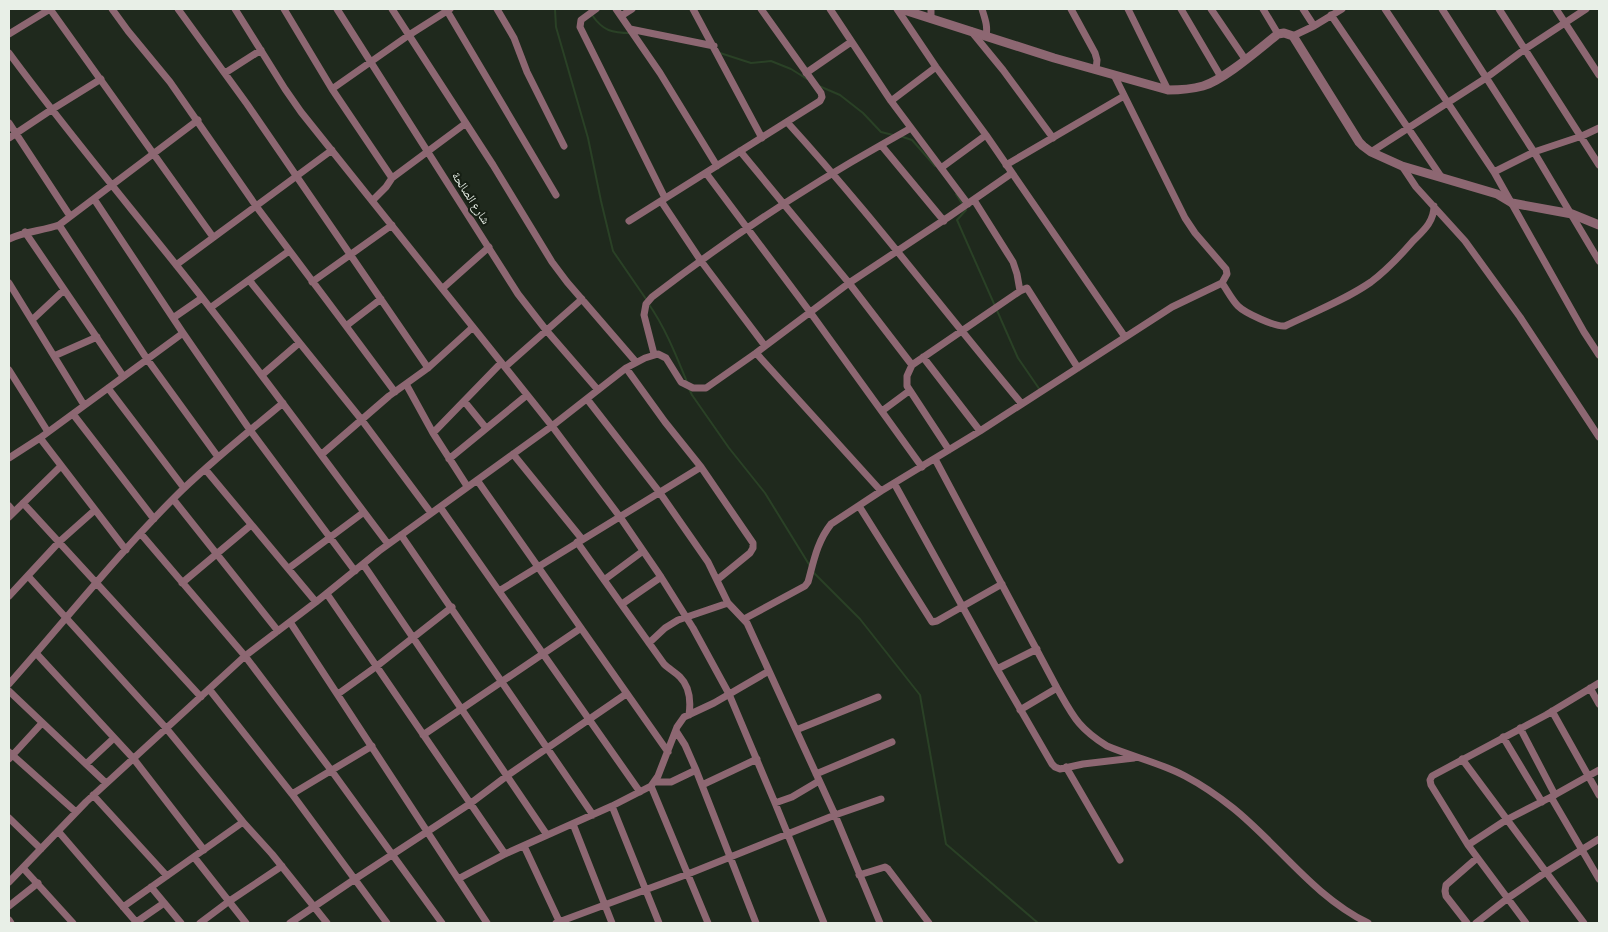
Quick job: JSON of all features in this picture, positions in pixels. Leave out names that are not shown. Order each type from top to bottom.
[{"type":"street","points":[[9,34],[50,9],[213,237]]},
{"type":"street","points":[[112,9],[170,82],[256,206],[395,392]]},
{"type":"street","points":[[178,9],[225,73],[428,368]]},
{"type":"street","points":[[234,9],[285,89],[552,426],[620,517],[661,577],[686,616],[729,694],[776,803],[824,923]]},
{"type":"street","points":[[284,9],[332,89],[392,178]]},
{"type":"street","name":"شارع الصالحة","points":[[337,9],[518,294],[546,330],[598,390]]},
{"type":"street","points":[[392,9],[504,182],[552,262],[636,362]]},
{"type":"street","points":[[497,9],[514,38],[527,72],[564,146]]},
{"type":"street","points":[[596,9],[581,20],[580,27],[663,200],[701,261],[765,346]]},
{"type":"street","points":[[616,9],[660,73],[717,166]]},
{"type":"street","points":[[621,16],[632,9]]},
{"type":"street","points":[[693,9],[762,138]]},
{"type":"street","points":[[629,221],[820,101],[821,93],[761,9]]},
{"type":"street","points":[[830,9],[910,128],[941,168],[971,202],[1013,262],[1020,291]]},
{"type":"street","points":[[897,9],[1125,337]]},
{"type":"street","points":[[901,9],[1096,70],[1168,90],[1183,90],[1204,86],[1221,77],[1278,34],[1284,33],[1293,36],[1359,142],[1371,152],[1402,166],[1497,194],[1512,203],[1572,214],[1599,225]]},
{"type":"street","points":[[931,9],[931,18]]},
{"type":"street","points":[[982,9],[987,28],[986,36]]},
{"type":"street","points":[[1071,9],[1095,53],[1097,60],[1096,70]]},
{"type":"street","points":[[1128,9],[1168,90]]},
{"type":"street","points":[[1181,9],[1221,77]]},
{"type":"street","points":[[1211,9],[1245,59]]},
{"type":"street","points":[[1264,9],[1278,34]]},
{"type":"street","points":[[1303,9],[1314,26]]},
{"type":"street","points":[[1293,36],[1342,9]]},
{"type":"street","points":[[1385,9],[1494,172],[1584,332],[1599,355]]},
{"type":"street","points":[[1442,9],[1534,152],[1599,260]]},
{"type":"street","points":[[1498,9],[1599,165]]},
{"type":"street","points":[[1556,9],[1599,75]]},
{"type":"street","points":[[1371,152],[1486,78],[1586,9]]},
{"type":"street","points":[[332,89],[409,34],[448,10],[556,195]]},
{"type":"street","points":[[1331,15],[1442,178]]},
{"type":"street","points":[[630,29],[714,46]]},
{"type":"street","points":[[970,31],[1003,70],[1053,138]]},
{"type":"street","points":[[806,72],[851,42]]},
{"type":"street","points":[[225,73],[261,50]]},
{"type":"street","points":[[9,53],[51,110],[113,185],[262,375],[388,544]]},
{"type":"street","points":[[891,101],[936,67]]},
{"type":"street","points":[[744,619],[805,586],[808,582],[817,546],[831,524],[1172,308],[1222,283],[1228,274],[1226,270],[1185,218],[1114,75]]},
{"type":"street","points":[[12,136],[101,79]]},
{"type":"street","points":[[1006,165],[1124,96]]},
{"type":"street","points":[[9,239],[24,232],[44,230],[59,225],[198,120]]},
{"type":"street","points":[[787,122],[897,250],[1021,403]]},
{"type":"street","points":[[9,123],[12,136],[70,216]]},
{"type":"street","points":[[373,200],[392,178],[466,123]]},
{"type":"street","points":[[654,354],[644,315],[646,304],[652,297],[784,203],[831,173],[910,128]]},
{"type":"street","points":[[1494,172],[1534,152],[1582,136],[1599,128]]},
{"type":"street","points":[[941,168],[986,135]]},
{"type":"street","points":[[881,145],[944,221]]},
{"type":"street","points":[[176,265],[332,150]]},
{"type":"street","points":[[740,151],[784,203],[912,365]]},
{"type":"street","points":[[1402,166],[1416,188],[1465,241],[1520,317],[1599,437]]},
{"type":"street","points":[[706,173],[746,229],[810,312],[922,467]]},
{"type":"street","points":[[9,882],[93,795],[245,656],[327,594],[388,544],[552,426],[626,368],[654,354],[662,355],[666,358],[681,382],[700,389],[711,385],[848,283],[944,221],[1012,173]]},
{"type":"street","points":[[94,199],[250,430],[355,570]]},
{"type":"street","points":[[1222,283],[1242,310],[1276,326],[1285,326],[1344,298],[1388,268],[1427,227],[1433,217],[1434,206]]},
{"type":"street","points":[[59,225],[147,360],[218,457]]},
{"type":"street","points":[[312,282],[392,225]]},
{"type":"street","points":[[24,232],[124,376]]},
{"type":"street","points":[[443,288],[489,246]]},
{"type":"street","points":[[210,308],[289,251]]},
{"type":"street","points":[[248,280],[361,419],[431,513]]},
{"type":"street","points":[[9,283],[84,405]]},
{"type":"street","points":[[949,450],[909,391],[906,382],[912,365],[1024,288],[1029,289],[1078,368]]},
{"type":"street","points":[[32,320],[64,290]]},
{"type":"street","points":[[173,318],[202,298]]},
{"type":"street","points":[[346,326],[381,299]]},
{"type":"street","points":[[433,433],[503,365],[582,299]]},
{"type":"street","points":[[322,454],[361,419],[428,368],[473,327]]},
{"type":"street","points":[[10,454],[40,438],[183,333]]},
{"type":"street","points":[[54,356],[97,337]]},
{"type":"street","points":[[262,375],[299,343]]},
{"type":"street","points":[[756,353],[881,491]]},
{"type":"street","points":[[923,358],[980,431]]},
{"type":"street","points":[[626,368],[701,467],[752,543],[754,548],[750,553],[717,580]]},
{"type":"street","points":[[9,370],[48,432]]},
{"type":"street","points":[[406,384],[433,433],[467,486]]},
{"type":"street","points":[[108,388],[184,488]]},
{"type":"street","points":[[882,411],[909,391]]},
{"type":"street","points":[[449,459],[526,395]]},
{"type":"street","points":[[587,399],[660,493],[708,562],[728,604],[744,619],[835,815],[880,923]]},
{"type":"street","points":[[464,401],[486,428]]},
{"type":"street","points":[[9,684],[173,499],[205,468],[283,403]]},
{"type":"street","points":[[73,414],[154,519]]},
{"type":"street","points":[[40,438],[126,550]]},
{"type":"street","points":[[513,454],[580,541],[604,580],[664,664],[686,686],[690,699],[689,715]]},
{"type":"street","points":[[935,459],[1073,717],[1083,728],[1107,746],[1185,776],[1232,807],[1257,829],[1318,890],[1368,923]]},
{"type":"street","points":[[10,512],[23,503],[61,466]]},
{"type":"street","points":[[499,591],[701,467]]},
{"type":"street","points":[[205,468],[316,602]]},
{"type":"street","points":[[477,480],[668,752]]},
{"type":"street","points":[[894,483],[997,670],[1052,764],[1060,769],[1084,764],[1138,758]]},
{"type":"street","points":[[173,499],[278,631]]},
{"type":"street","points":[[23,503],[201,697]]},
{"type":"street","points":[[858,506],[930,620],[935,622],[1002,584]]},
{"type":"street","points":[[440,507],[640,792]]},
{"type":"street","points":[[9,596],[59,542],[95,510]]},
{"type":"street","points":[[289,568],[364,512]]},
{"type":"street","points":[[182,583],[251,525]]},
{"type":"street","points":[[141,534],[245,656],[331,770],[442,923]]},
{"type":"street","points":[[401,535],[593,815]]},
{"type":"street","points":[[604,580],[643,551]]},
{"type":"street","points":[[363,564],[547,835]]},
{"type":"street","points":[[28,576],[166,728],[282,866],[327,923]]},
{"type":"street","points":[[622,604],[661,577]]},
{"type":"street","points":[[327,594],[505,854]]},
{"type":"street","points":[[649,643],[670,624],[686,616],[728,604]]},
{"type":"street","points":[[338,694],[452,608]]},
{"type":"street","points":[[290,622],[486,923]]},
{"type":"street","points":[[424,735],[581,628]]},
{"type":"street","points":[[997,670],[1037,649]]},
{"type":"street","points":[[36,653],[133,758],[204,850]]},
{"type":"street","points":[[708,923],[653,784],[680,721],[684,717],[769,671]]},
{"type":"street","points":[[1526,923],[1468,845],[1431,786],[1430,780],[1432,776],[1552,711],[1599,683]]},
{"type":"street","points":[[1020,710],[1058,688]]},
{"type":"street","points":[[1590,688],[1599,704]]},
{"type":"street","points":[[209,689],[292,794],[387,923]]},
{"type":"street","points":[[9,691],[106,783]]},
{"type":"street","points":[[290,923],[355,878],[471,803],[508,775],[626,694]]},
{"type":"street","points":[[796,730],[878,697]]},
{"type":"street","points":[[1552,711],[1599,795]]},
{"type":"street","points":[[42,724],[10,755],[76,812]]},
{"type":"street","points":[[1520,728],[1553,796],[1599,879]]},
{"type":"street","points":[[676,731],[702,784],[756,923]]},
{"type":"street","points":[[1503,737],[1542,802]]},
{"type":"street","points":[[86,764],[114,738]]},
{"type":"street","points":[[776,803],[792,797],[818,778],[892,742]]},
{"type":"street","points":[[292,794],[372,746]]},
{"type":"street","points":[[702,784],[757,759]]},
{"type":"street","points":[[1462,759],[1584,923]]},
{"type":"street","points":[[1066,767],[1120,860]]},
{"type":"street","points":[[458,879],[505,854],[593,815],[653,784],[671,782],[696,770]]},
{"type":"street","points":[[1468,845],[1506,820],[1599,770]]},
{"type":"street","points":[[93,795],[167,876]]},
{"type":"street","points":[[524,846],[558,923],[688,874],[835,815],[881,799]]},
{"type":"street","points":[[612,806],[659,923]]},
{"type":"street","points":[[9,818],[41,849]]},
{"type":"street","points":[[123,907],[244,822]]},
{"type":"street","points":[[572,824],[612,923]]},
{"type":"street","points":[[58,831],[136,923],[164,903]]},
{"type":"street","points":[[1476,923],[1546,872],[1599,839]]},
{"type":"street","points":[[194,857],[246,923]]},
{"type":"street","points":[[1467,923],[1446,896],[1445,891],[1446,885],[1477,858]]},
{"type":"street","points":[[200,923],[282,866]]},
{"type":"street","points":[[859,875],[885,867],[888,869],[929,923]]},
{"type":"street","points":[[23,868],[74,923]]},
{"type":"street","points":[[9,906],[38,883]]},
{"type":"street","points":[[151,887],[181,923]]},
{"type":"street","points":[[9,920],[12,923]]},
{"type":"waterway","points":[[555,9],[556,27],[588,138],[613,251],[646,299]]},
{"type":"waterway","points":[[592,15],[600,25],[608,30],[631,33]]},
{"type":"waterway","points":[[720,53],[751,63],[771,61],[791,69],[807,79]]},
{"type":"waterway","points":[[819,86],[840,95],[863,113],[881,132],[893,135]]},
{"type":"waterway","points":[[900,136],[912,140],[935,166]]},
{"type":"waterway","points":[[956,194],[963,205]]},
{"type":"waterway","points":[[965,209],[957,220],[1018,358],[1040,390]]},
{"type":"waterway","points":[[648,303],[665,331],[687,382]]},
{"type":"waterway","points":[[689,389],[729,448],[765,493],[810,566]]},
{"type":"waterway","points":[[814,573],[860,619],[920,695],[946,844],[1038,923]]}]
